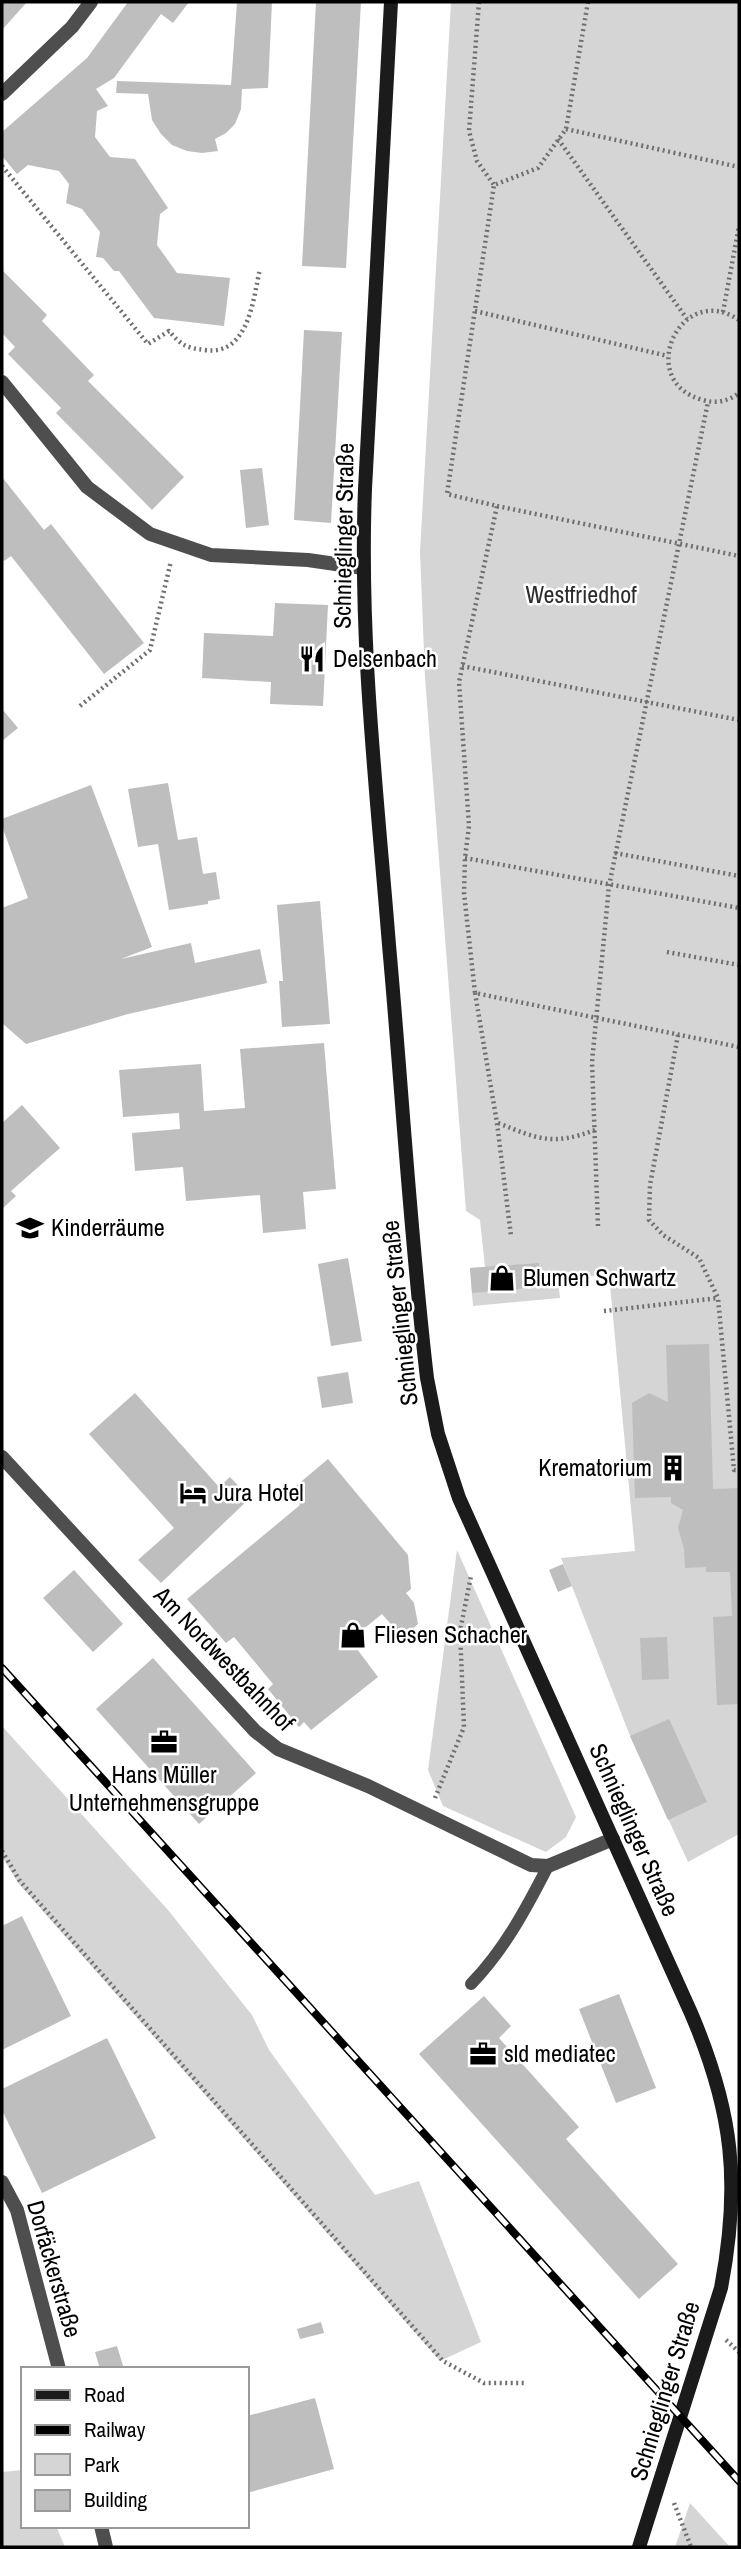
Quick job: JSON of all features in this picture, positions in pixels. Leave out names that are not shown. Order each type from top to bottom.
[{"type":"main road","name":"Schnieglinger Straße","points":[[391,2],[363,568],[372,730],[422,1339],[438,1434],[451,1475],[708,2054],[728,2121],[733,2168],[733,2222],[721,2288],[639,2547]]},
{"type":"street","points":[[2,94],[72,27],[91,2]]},
{"type":"street","points":[[2,382],[87,487],[150,534],[211,555],[309,560],[363,568]]},
{"type":"street","name":"Am Nordwestbahnhof","points":[[2,1457],[255,1731],[287,1753],[368,1786],[531,1865],[548,1866]]},
{"type":"street","points":[[548,1866],[613,1839]]},
{"type":"street","name":"Dorfäckerstraße","points":[[2,2182],[17,2210],[58,2367]]},
{"type":"street","points":[[101,2528],[106,2547]]},
{"type":"lane","points":[[471,1984],[491,1963],[525,1911],[548,1866]]},
{"type":"path","points":[[479,2],[469,131],[477,161],[494,185],[447,494],[739,556]]},
{"type":"path","points":[[494,185],[538,168],[566,128],[588,2]]},
{"type":"path","points":[[566,128],[739,167]]},
{"type":"path","points":[[558,139],[687,319]]},
{"type":"path","points":[[2,166],[148,344],[169,331],[182,346],[209,351],[234,344],[247,326],[260,269]]},
{"type":"path","points":[[723,313],[739,226]]},
{"type":"path","points":[[475,311],[668,356]]},
{"type":"path","points":[[739,320],[723,313],[698,313],[677,329],[670,342],[668,356],[669,369],[675,382],[684,391],[708,402],[721,401],[739,393]]},
{"type":"path","points":[[598,1226],[592,1062],[608,886],[708,402]]},
{"type":"path","points":[[497,506],[459,682],[470,827],[465,858],[464,893],[475,993],[497,1123],[511,1236]]},
{"type":"path","points":[[80,706],[150,650],[175,543]]},
{"type":"path","points":[[462,666],[739,720]]},
{"type":"path","points":[[615,853],[739,876]]},
{"type":"path","points":[[465,858],[739,908]]},
{"type":"path","points":[[667,952],[739,965]]},
{"type":"path","points":[[475,993],[739,1047]]},
{"type":"path","points":[[678,1035],[650,1185],[649,1220],[663,1235],[699,1258],[718,1298],[734,1470],[739,1470]]},
{"type":"path","points":[[497,1123],[540,1139],[560,1140],[595,1130]]},
{"type":"path","points":[[604,1311],[718,1298]]},
{"type":"path","points":[[428,1815],[464,1727],[460,1630],[478,1540]]},
{"type":"path","points":[[2,1851],[20,1881],[443,2361],[484,2383],[526,2383]]},
{"type":"path","points":[[663,2476],[689,2546]]},
{"type":"green space","name":"Westfriedhof","points":[[451,2],[739,2],[739,1834],[688,1862],[630,1736],[561,1558],[635,1551],[609,1274],[558,1280],[560,1298],[473,1306],[470,1268],[485,1267],[480,1220],[466,1211],[425,677],[420,552]]},
{"type":"green space","points":[[457,1550],[576,1817],[566,1837],[546,1852],[443,1806],[428,1770]]},
{"type":"green space","points":[[2,1726],[168,1910],[252,2015],[269,2050],[375,2195],[419,2181],[481,2342],[440,2361],[18,1883],[2,1856]]},
{"type":"green space","points":[[21,2470],[21,2528],[57,2528],[65,2547],[2,2547],[2,2472]]},
{"type":"green space","points":[[690,2503],[730,2547],[675,2547]]},
{"type":"building","points":[[2,2],[27,2],[2,30]]},
{"type":"building","points":[[128,2],[189,2],[173,23],[161,14],[114,78],[96,89],[108,106],[97,111],[95,137],[110,157],[135,159],[168,208],[160,214],[157,245],[177,273],[230,278],[224,326],[154,318],[119,271],[114,271],[103,258],[96,257],[100,232],[82,209],[66,203],[69,184],[59,171],[28,165],[17,174],[2,156],[2,132],[87,58]]},
{"type":"building","points":[[237,2],[272,2],[268,88],[242,89],[241,109],[235,124],[215,139],[218,151],[187,151],[172,145],[161,134],[152,120],[148,94],[116,93],[117,81],[231,85]]},
{"type":"building","points":[[316,2],[361,2],[346,268],[302,266]]},
{"type":"building","points":[[2,270],[47,315],[42,321],[94,375],[88,381],[184,477],[152,510],[56,413],[61,408],[8,354],[15,347],[2,333]]},
{"type":"building","points":[[304,330],[342,332],[331,523],[294,520]]},
{"type":"building","points":[[262,468],[269,525],[246,528],[240,470]]},
{"type":"building","points":[[2,477],[44,530],[51,524],[144,643],[104,674],[11,556],[4,561],[2,558]]},
{"type":"building","points":[[275,603],[328,605],[323,706],[270,704],[271,682],[202,678],[204,633],[273,636]]},
{"type":"building","points":[[2,709],[18,728],[2,741]]},
{"type":"building","points":[[168,783],[178,840],[197,837],[203,874],[216,872],[220,899],[208,901],[208,904],[169,910],[158,844],[138,847],[128,789]]},
{"type":"building","points":[[91,785],[152,947],[121,959],[191,943],[195,963],[260,949],[267,983],[128,1014],[26,1044],[2,1023],[2,908],[28,898],[2,826],[2,819]]},
{"type":"building","points":[[320,901],[330,1024],[282,1027],[279,981],[283,981],[277,905]]},
{"type":"building","points":[[324,1043],[336,1189],[303,1192],[306,1229],[263,1233],[260,1195],[186,1201],[183,1167],[135,1171],[132,1133],[180,1129],[179,1113],[123,1117],[119,1070],[201,1064],[204,1111],[245,1108],[240,1049]]},
{"type":"building","points":[[22,1105],[60,1148],[11,1191],[16,1196],[2,1209],[2,1123]]},
{"type":"building","points":[[348,1258],[362,1341],[331,1346],[318,1264]]},
{"type":"building","points":[[539,1263],[541,1287],[472,1293],[470,1268]]},
{"type":"building","name":"Krematorium","points":[[709,1344],[713,1489],[739,1488],[739,1704],[717,1705],[713,1617],[732,1616],[730,1572],[706,1572],[706,1567],[685,1568],[684,1549],[678,1528],[683,1510],[671,1503],[671,1497],[635,1498],[632,1403],[649,1393],[668,1402],[666,1345]]},
{"type":"building","points":[[348,1372],[353,1403],[322,1408],[317,1377]]},
{"type":"building","name":"Jura Hotel","points":[[135,1393],[219,1487],[230,1477],[250,1498],[161,1583],[138,1560],[174,1528],[89,1434]]},
{"type":"building","points":[[328,1459],[408,1555],[411,1589],[406,1593],[414,1603],[418,1624],[403,1638],[382,1614],[361,1631],[365,1636],[354,1645],[378,1677],[311,1730],[304,1722],[299,1727],[268,1689],[273,1684],[234,1637],[226,1643],[187,1599],[300,1505],[290,1491]]},
{"type":"building","points":[[563,1564],[572,1586],[558,1592],[549,1570]]},
{"type":"building","points":[[74,1570],[123,1624],[93,1652],[43,1598]]},
{"type":"building","points":[[667,1637],[669,1679],[642,1680],[640,1638]]},
{"type":"building","points":[[153,1658],[256,1773],[199,1824],[96,1709]]},
{"type":"building","points":[[669,1719],[707,1802],[668,1820],[630,1736]]},
{"type":"building","points":[[22,1916],[71,2016],[2,2050],[2,1926]]},
{"type":"building","points":[[619,1994],[656,2088],[616,2103],[579,2009]]},
{"type":"building","points":[[484,1996],[511,2026],[499,2038],[579,2127],[566,2139],[678,2264],[639,2299],[419,2054]]},
{"type":"building","points":[[107,2038],[156,2138],[42,2193],[2,2110],[2,2089]]},
{"type":"building","points":[[321,2322],[324,2333],[300,2339],[297,2329]]},
{"type":"building","points":[[117,2346],[123,2367],[99,2367],[95,2352]]},
{"type":"building","points":[[315,2398],[334,2469],[248,2493],[248,2416]]},
{"type":"railway","points":[[2,1668],[739,2481]]},
{"type":"place","name":"Delsenbach","points":[[312,659]]},
{"type":"place","name":"Kinderräume","points":[[30,1228]]},
{"type":"place","name":"Blumen Schwartz","points":[[502,1278]]},
{"type":"place","name":"Krematorium","points":[[673,1468]]},
{"type":"place","name":"Jura Hotel","points":[[193,1493]]},
{"type":"place","name":"Fliesen Schacher","points":[[353,1635]]},
{"type":"place","name":"Hans Müller Unternehmensgruppe","points":[[164,1742]]},
{"type":"place","name":"sld mediatec","points":[[483,2054]]}]
